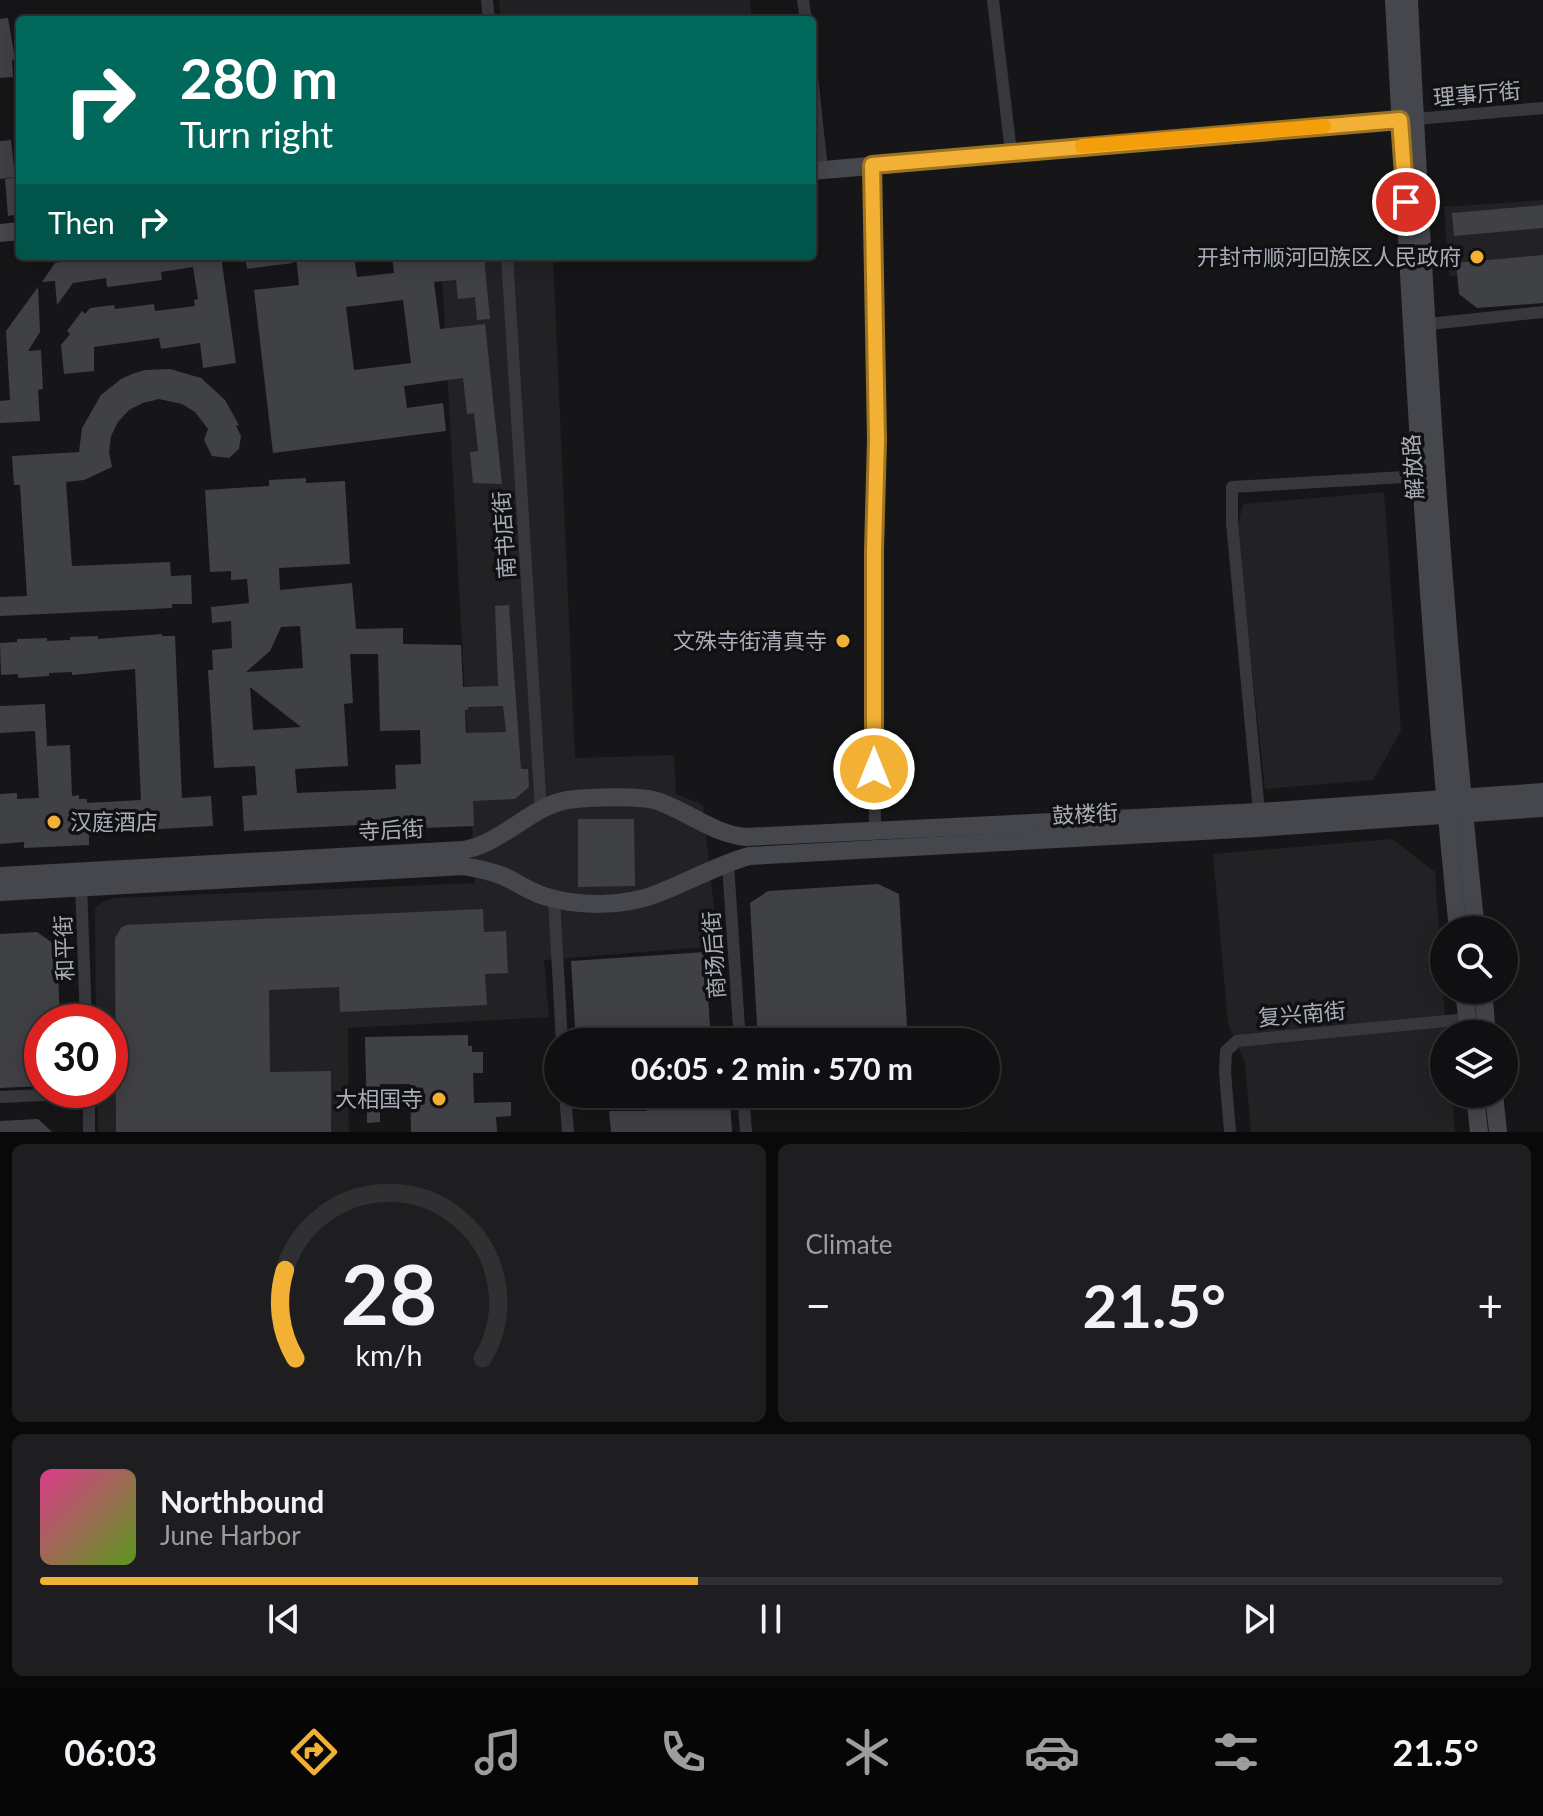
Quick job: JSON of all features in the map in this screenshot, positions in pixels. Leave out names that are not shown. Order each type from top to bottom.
[{"type":"street","points":[[993,0],[1011,152]]},
{"type":"street","name":"解放路","points":[[1394,0],[1429,324],[1458,916]]},
{"type":"street","name":"解放路","points":[[1409,0],[1408,119],[1422,476],[1454,807],[1473,916]]},
{"type":"street","name":"理事厅街","points":[[1408,119],[1543,108]]},
{"type":"street","points":[[817,170],[1408,119]]},
{"type":"street","points":[[872,165],[877,440],[874,550],[875,831]]},
{"type":"street","name":"南书店街","points":[[507,260],[541,811]]},
{"type":"street","points":[[1429,324],[1543,312]]},
{"type":"street","points":[[1259,812],[1232,523],[1232,487],[1422,476]]},
{"type":"street","points":[[1454,807],[1543,792]]},
{"type":"street","name":"寺后街","points":[[0,892],[81,880],[463,850],[489,844],[541,811],[569,800],[641,798],[664,803],[720,832],[733,836],[764,837]]},
{"type":"street","points":[[1454,807],[1543,808]]},
{"type":"street","name":"鼓楼街","points":[[764,837],[1259,812],[1454,807]]},
{"type":"street","name":"鼓楼街","points":[[728,865],[749,856],[1454,807]]},
{"type":"street","name":"寺后街","points":[[0,876],[81,880],[464,866],[490,872],[542,896],[576,903],[634,901],[657,894],[700,873],[728,865]]},
{"type":"street","name":"商场后街","points":[[728,865],[739,1028]]},
{"type":"street","name":"和平街","points":[[81,880],[85,1004]]},
{"type":"street","points":[[554,898],[561,1028]]},
{"type":"street","name":"复兴南街","points":[[1230,1132],[1226,1051],[1237,1041],[1430,1028]]},
{"type":"street","points":[[0,1097],[24,1095]]},
{"type":"street","points":[[89,1108],[89,1132]]},
{"type":"street","points":[[566,1108],[568,1132]]},
{"type":"street","points":[[744,1108],[746,1132]]},
{"type":"street","points":[[1476,1108],[1479,1132]]},
{"type":"street","points":[[1495,1108],[1498,1132]]},
{"type":"shaded area","points":[[499,0],[750,0],[752,16],[501,16]]},
{"type":"shaded area","points":[[1543,200],[1543,267],[1449,276],[1444,207]]},
{"type":"shaded area","points":[[441,260],[553,260],[575,758],[674,755],[676,794],[703,805],[718,946],[544,960],[549,1017],[348,1028],[349,1132],[98,1132],[97,1108],[128,1108],[128,1004],[96,1004],[95,908],[115,898],[475,883]]},
{"type":"shaded area","points":[[1384,492],[1401,731],[1373,780],[1265,789],[1237,529],[1243,504]]},
{"type":"shaded area","points":[[1392,839],[1435,872],[1438,916],[1430,916],[1430,1004],[1444,1004],[1445,1020],[1430,1020],[1430,1108],[1453,1108],[1455,1132],[1251,1132],[1245,1063],[1228,1023],[1213,854]]},
{"type":"building","points":[[8,18],[15,59],[12,60],[13,77],[0,78],[0,19]]},
{"type":"building","points":[[11,140],[15,177],[0,179],[0,141]]},
{"type":"building","points":[[16,177],[16,215],[8,216],[5,179]]},
{"type":"building","points":[[1543,205],[1543,228],[1454,236],[1452,213]]},
{"type":"building","points":[[1543,255],[1543,303],[1477,308],[1459,294],[1456,263]]},
{"type":"building","points":[[78,260],[222,260],[236,363],[203,368],[200,343],[161,349],[159,338],[94,347],[94,371],[64,374],[61,345],[82,311],[85,314],[90,308],[114,305],[115,309],[154,304],[155,311],[195,306],[194,300],[198,299],[193,267],[161,272],[162,280],[107,287],[106,278],[73,283],[57,305],[55,281],[42,282],[55,263]]},
{"type":"building","points":[[246,260],[293,260],[293,263],[247,269]]},
{"type":"building","points":[[296,260],[355,260],[357,277],[394,273],[392,260],[484,260],[490,319],[477,320],[475,297],[458,299],[456,280],[434,282],[440,329],[485,324],[502,484],[473,483],[470,452],[478,451],[474,413],[467,414],[463,378],[404,386],[407,408],[443,403],[446,431],[273,453],[254,290],[299,285]],"holes":[[[403,300],[411,363],[354,370],[346,307]]]},
{"type":"building","points":[[38,287],[40,332],[28,351],[41,350],[43,389],[38,390],[40,421],[0,423],[0,401],[10,400],[6,331]]},
{"type":"building","points":[[170,369],[201,378],[225,400],[239,425],[236,426],[241,436],[239,449],[229,458],[212,456],[204,440],[208,429],[195,412],[182,404],[159,399],[129,410],[111,436],[109,452],[112,467],[84,480],[66,482],[72,566],[170,562],[171,576],[191,575],[192,604],[172,604],[172,608],[0,616],[0,597],[27,596],[20,485],[14,485],[12,456],[79,452],[82,428],[101,395],[132,374]]},
{"type":"building","points":[[306,478],[306,483],[345,481],[350,564],[279,568],[280,590],[352,583],[356,629],[403,628],[403,644],[461,645],[463,687],[498,686],[495,606],[509,605],[521,769],[528,769],[529,787],[515,799],[473,801],[474,826],[397,829],[397,823],[244,831],[242,796],[257,795],[255,766],[214,768],[208,670],[213,670],[212,650],[232,648],[231,621],[212,623],[211,607],[249,603],[247,579],[231,580],[231,571],[210,572],[205,490],[269,486],[269,480]],"holes":[[[300,626],[303,668],[246,672],[270,651],[281,627]],[[350,654],[378,654],[380,731],[420,730],[421,764],[395,765],[396,789],[297,793],[295,769],[348,766],[344,704],[353,703]],[[250,687],[301,727],[253,730]],[[503,706],[506,732],[466,733],[465,710],[468,707]]]},
{"type":"building","points":[[162,634],[175,636],[182,798],[211,796],[213,826],[89,833],[89,845],[24,848],[24,842],[0,844],[0,794],[17,793],[17,799],[39,798],[35,731],[0,733],[0,706],[45,704],[47,746],[70,745],[72,796],[79,795],[79,799],[87,799],[87,803],[141,800],[135,669],[72,675],[72,672],[49,673],[49,676],[18,678],[18,674],[1,675],[0,643],[17,642],[17,639],[47,638],[47,641],[70,640],[70,637],[98,636],[98,639]]},
{"type":"building","points":[[578,819],[634,819],[635,886],[578,887]]},
{"type":"building","points":[[878,884],[899,894],[907,1028],[757,1028],[750,903],[768,891]]},
{"type":"building","points":[[483,909],[484,932],[506,931],[508,973],[485,974],[487,1005],[340,1012],[339,987],[269,990],[270,1072],[331,1071],[331,1132],[116,1132],[116,1108],[128,1108],[128,1004],[115,1004],[115,938],[126,925]]},
{"type":"building","points":[[37,932],[57,946],[59,1004],[24,1004],[24,1087],[0,1088],[0,934]]},
{"type":"building","points":[[705,952],[710,1028],[575,1028],[571,961]]},
{"type":"building","name":"大相国寺","points":[[468,1035],[468,1046],[472,1046],[472,1052],[483,1052],[483,1073],[473,1073],[474,1103],[511,1102],[511,1116],[496,1117],[497,1132],[411,1132],[410,1084],[380,1084],[380,1122],[367,1123],[365,1037]]},
{"type":"building","points":[[647,1108],[730,1108],[732,1132],[611,1132],[609,1111],[647,1111]]},
{"type":"building","points":[[38,1119],[52,1132],[0,1132],[0,1121]]},
{"type":"slow traffic","points":[[1082,146],[1324,126]]},
{"type":"place","name":"开封市顺河回族区人民政府","points":[[1477,257]]},
{"type":"place","name":"文殊寺街清真寺","points":[[843,641]]},
{"type":"place","name":"汉庭酒店","points":[[54,822]]},
{"type":"place","name":"大相国寺","points":[[439,1099]]},
{"type":"route","points":[[874,769],[877,440],[872,165],[1400,120],[1406,202]]}]
